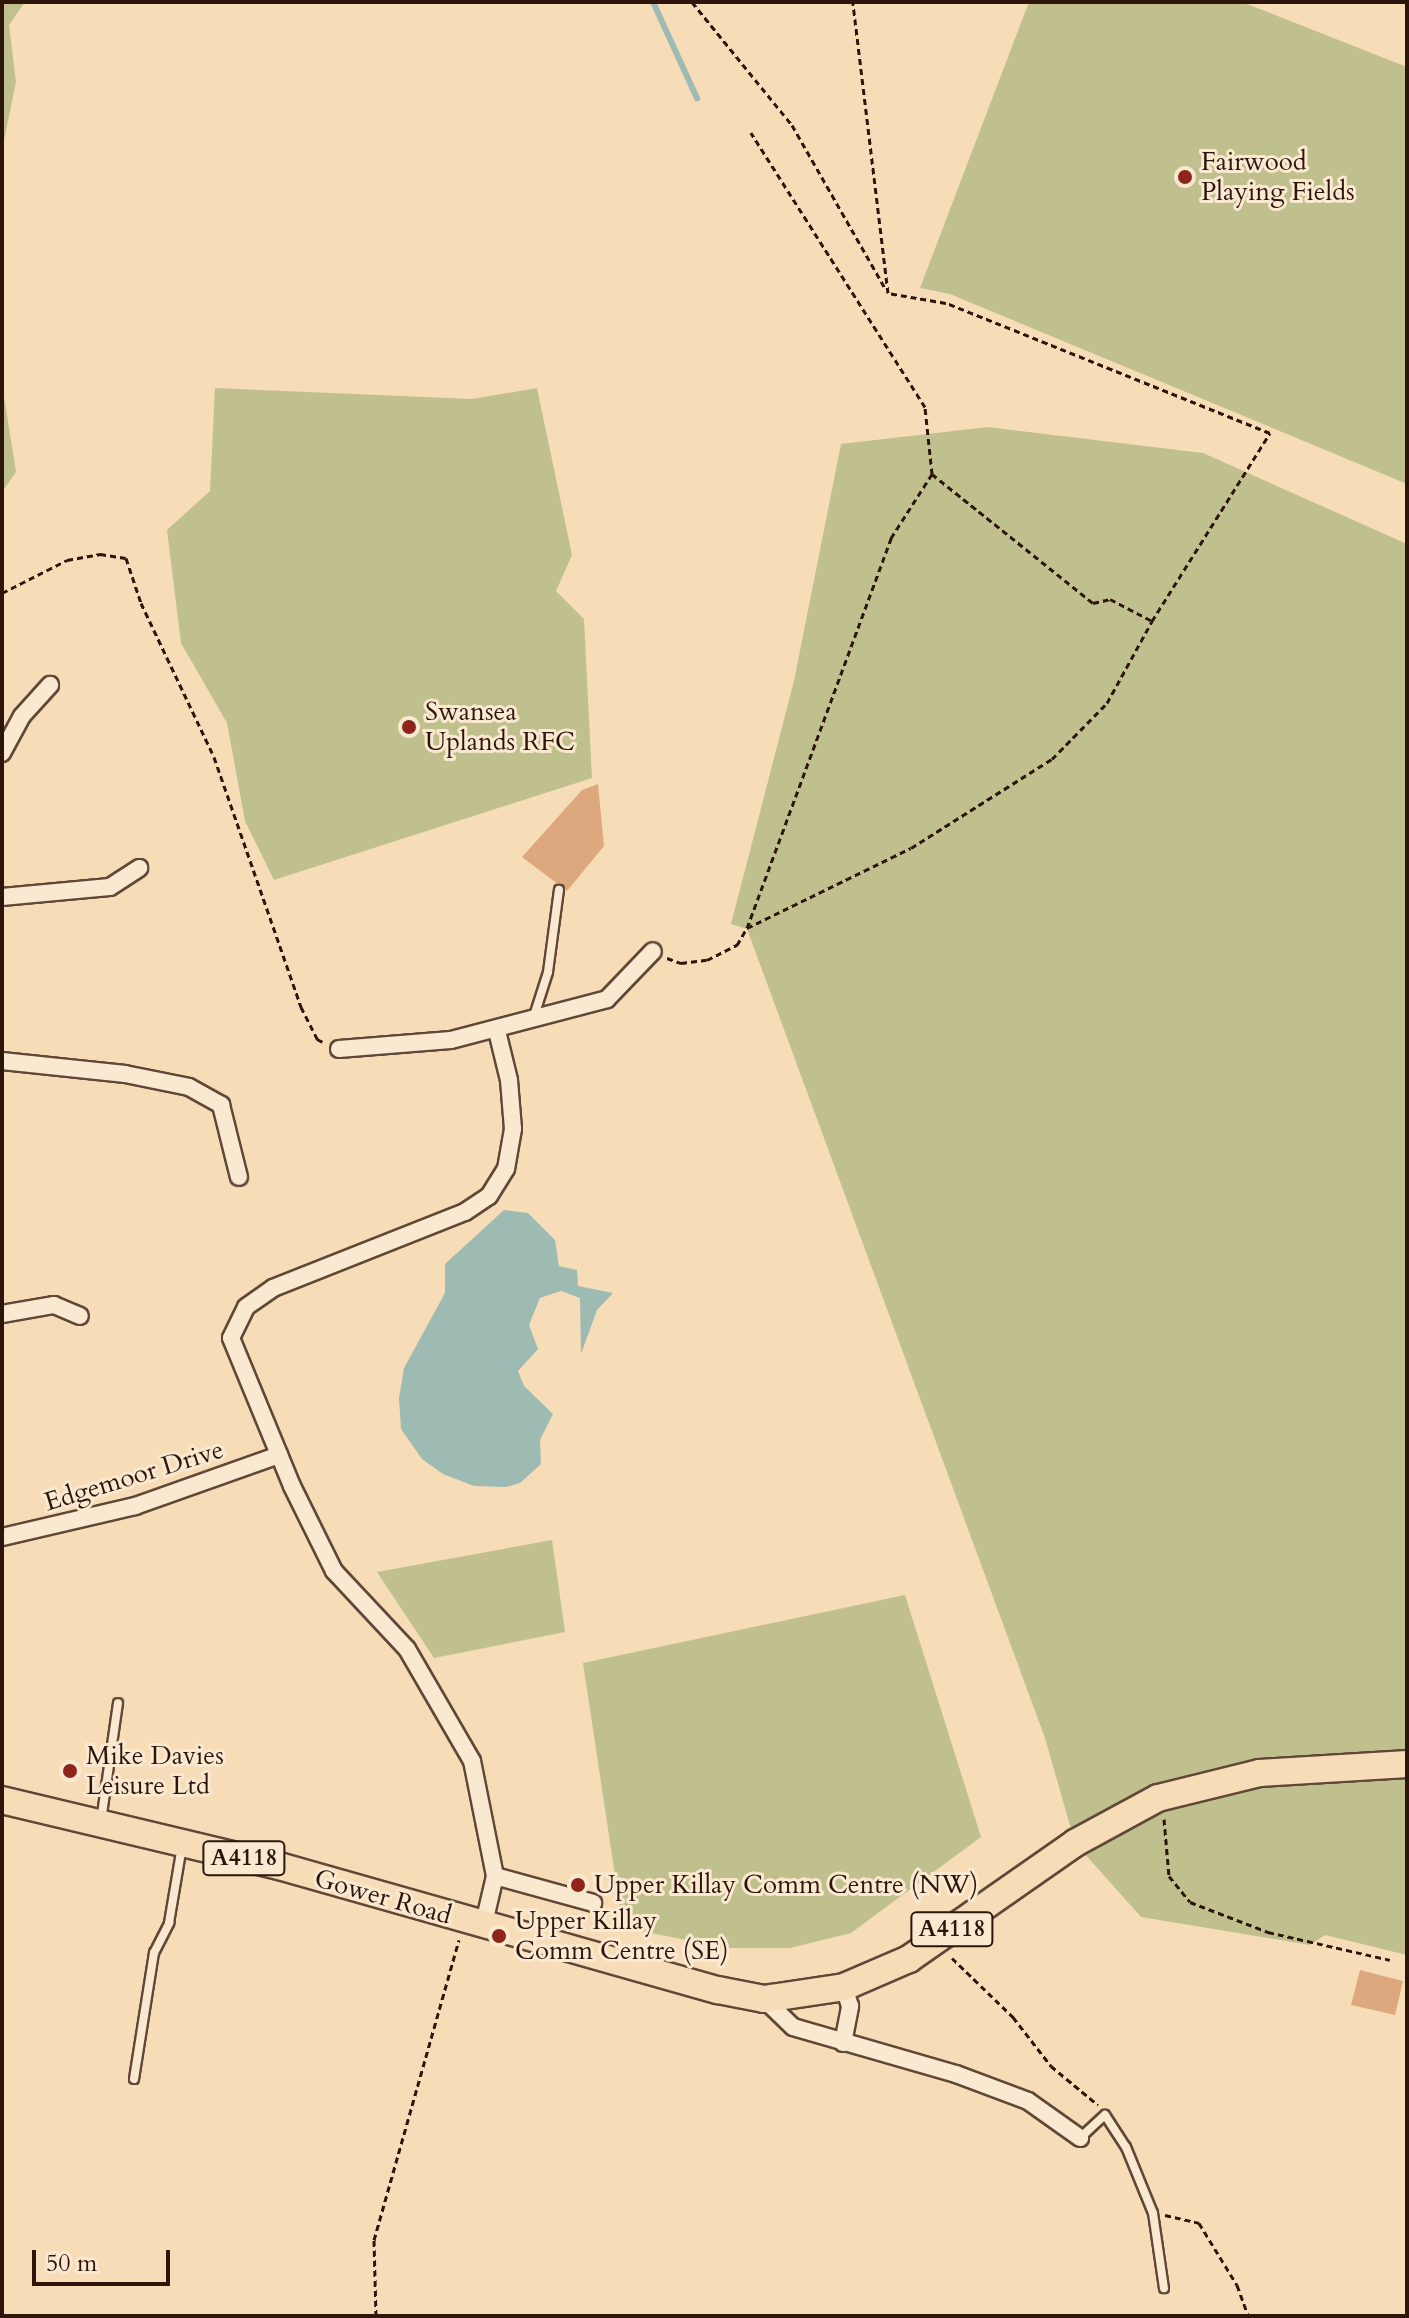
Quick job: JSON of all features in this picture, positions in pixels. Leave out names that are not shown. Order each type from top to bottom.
[{"type":"main road","name":"A4118","points":[[474,1922],[718,1990],[764,1999],[844,1987],[909,1959],[1075,1843],[1158,1798],[1260,1773],[1407,1764]]},
{"type":"main road","name":"Gower Road","points":[[2,1800],[182,1844],[474,1922]]},
{"type":"street","points":[[2,753],[22,716],[50,685]]},
{"type":"street","points":[[2,897],[110,887],[139,868]]},
{"type":"street","points":[[339,1049],[497,1031],[534,1016],[607,999],[653,951]]},
{"type":"street","points":[[474,1922],[495,1876],[472,1761],[454,1724],[407,1649],[334,1571],[279,1455],[231,1338],[246,1307],[273,1288],[465,1212],[489,1196],[506,1169],[513,1129],[509,1080],[497,1031]]},
{"type":"street","points":[[2,1061],[125,1074],[189,1087],[221,1105],[239,1177]]},
{"type":"street","points":[[2,1314],[54,1305],[80,1316]]},
{"type":"street","name":"Edgemoor Drive","points":[[2,1537],[135,1506],[279,1455]]},
{"type":"street","points":[[495,1876],[593,1903]]},
{"type":"street","points":[[843,2043],[850,2006],[844,1987]]},
{"type":"street","points":[[764,1999],[793,2027],[956,2074],[1028,2101],[1080,2138]]},
{"type":"lane","points":[[534,1016],[548,972],[559,890]]},
{"type":"lane","points":[[101,1825],[118,1703]]},
{"type":"lane","points":[[134,2079],[154,1953],[169,1923],[182,1844]]},
{"type":"lane","points":[[1080,2138],[1105,2115],[1126,2147],[1153,2213],[1164,2288]]},
{"type":"path","points":[[692,2],[792,125],[865,246],[888,293]]},
{"type":"path","points":[[853,2],[888,293]]},
{"type":"path","points":[[653,951],[681,963],[707,960],[737,945],[747,928],[891,538],[932,474],[925,407],[751,133]]},
{"type":"path","points":[[747,928],[911,848],[1052,759],[1107,703],[1152,621],[1270,433],[946,303],[888,293]]},
{"type":"path","points":[[932,474],[1093,603],[1110,599],[1152,621]]},
{"type":"path","points":[[2,593],[67,560],[100,554],[126,558],[141,603],[214,757],[301,1007],[317,1039],[339,1049]]},
{"type":"path","points":[[1158,1798],[1169,1876],[1190,1902],[1268,1932],[1390,1960]]},
{"type":"path","points":[[376,2316],[373,2248],[474,1922]]},
{"type":"path","points":[[937,1939],[966,1977],[1013,2017],[1051,2066],[1105,2115]]},
{"type":"path","points":[[1153,2213],[1199,2223],[1241,2294],[1248,2316]]},
{"type":"green space","points":[[2,2],[25,2],[9,25],[16,82],[2,150]]},
{"type":"green space","name":"Fairwood Playing Fields","points":[[1029,2],[1242,2],[1407,67],[1407,484],[950,294],[920,288]]},
{"type":"green space","points":[[2,384],[16,472],[2,492]]},
{"type":"green space","points":[[215,388],[472,399],[537,388],[572,555],[556,591],[584,619],[592,778],[274,880],[245,821],[227,723],[181,643],[167,530],[210,491]]},
{"type":"green space","points":[[988,427],[1203,453],[1407,544],[1407,1955],[1325,1935],[1310,1945],[1141,1917],[1075,1843],[1045,1738],[747,929],[731,924],[794,681],[841,444]]},
{"type":"green space","points":[[552,1540],[565,1632],[434,1658],[377,1572]]},
{"type":"green space","points":[[905,1595],[981,1837],[851,1933],[790,1948],[726,1948],[641,1931],[621,1915],[583,1663]]},
{"type":"water","points":[[504,1210],[528,1213],[555,1240],[559,1266],[577,1270],[578,1286],[613,1293],[597,1310],[581,1354],[580,1298],[561,1291],[540,1298],[529,1325],[538,1349],[518,1371],[524,1386],[553,1414],[540,1440],[541,1464],[520,1483],[506,1487],[474,1486],[443,1474],[422,1459],[401,1429],[399,1398],[404,1368],[445,1293],[445,1264]]},
{"type":"building","points":[[598,784],[604,846],[567,891],[522,857],[582,790]]},
{"type":"building","points":[[1360,1970],[1403,1981],[1395,2015],[1351,2005]]},
{"type":"waterway","points":[[653,2],[697,98]]},
{"type":"place","name":"Fairwood Playing Fields","points":[[1185,177]]},
{"type":"place","name":"Swansea Uplands RFC","points":[[409,727]]},
{"type":"place","name":"Mike Davies Leisure Ltd","points":[[70,1771]]},
{"type":"place","name":"Upper Killay Comm Centre (NW)","points":[[578,1885]]},
{"type":"place","name":"Upper Killay Comm Centre (SE)","points":[[499,1936]]}]
